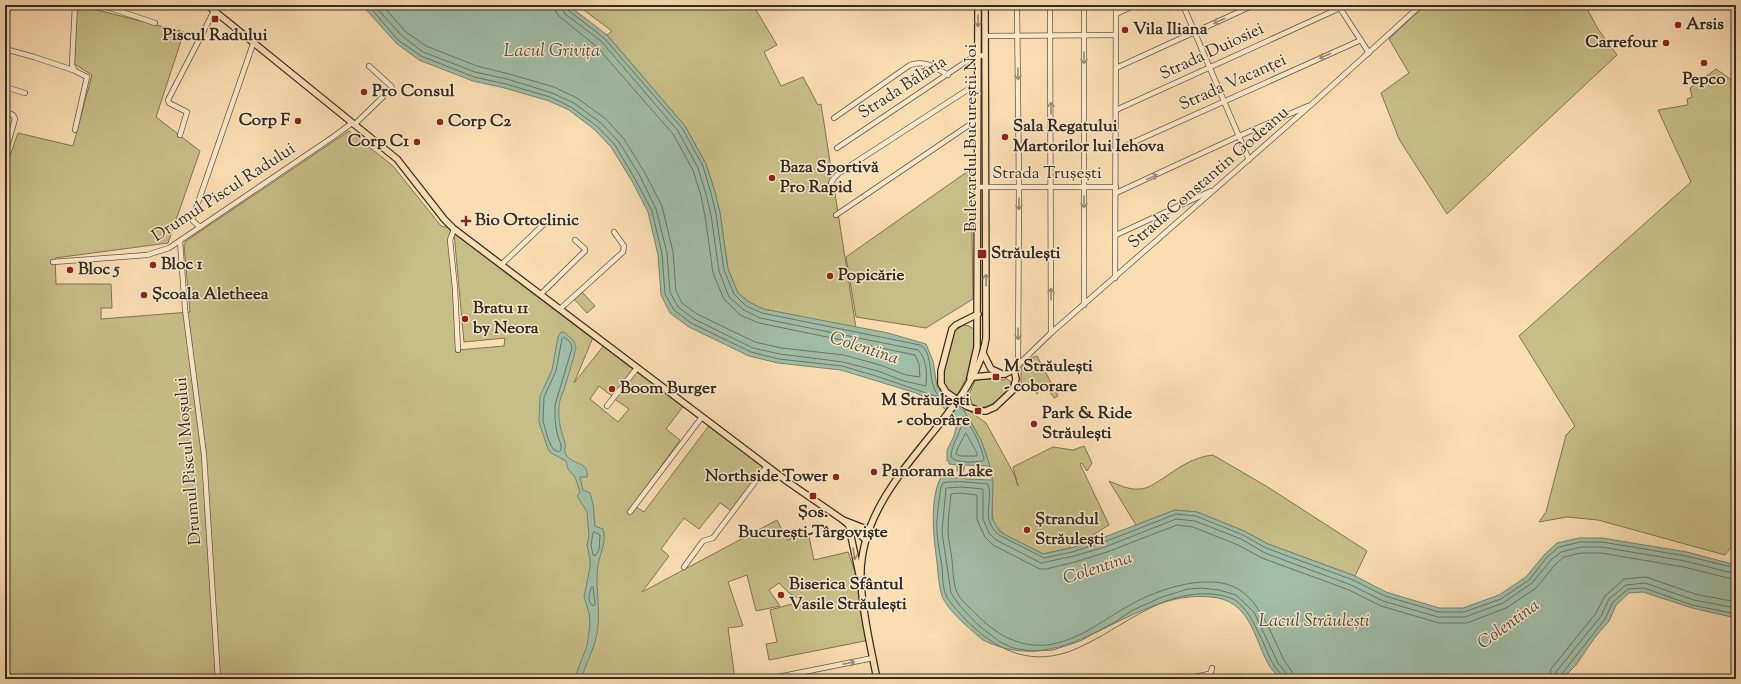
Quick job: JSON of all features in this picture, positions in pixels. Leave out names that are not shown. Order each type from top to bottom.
[{"type":"main road","points":[[207,5],[403,165],[439,213],[454,229],[807,496],[843,520],[869,530]]},
{"type":"main road","name":"Bulevardul Bucureștii Noi","points":[[861,581],[862,555],[869,530],[877,511],[886,494],[963,393],[976,354],[978,328],[978,5]]},
{"type":"main road","name":"Bulevardul Bucureștii Noi","points":[[966,387],[974,377],[983,353],[986,319],[985,5]]},
{"type":"main road","points":[[978,314],[956,325],[952,330],[940,375],[941,384],[946,392],[973,410],[980,411],[995,408],[1013,390],[1016,379],[1016,367]]},
{"type":"main road","points":[[966,321],[978,328]]},
{"type":"main road","points":[[983,353],[991,369],[1002,374]]},
{"type":"main road","points":[[974,377],[1008,373],[1016,367]]},
{"type":"main road","points":[[843,520],[849,527],[866,540]]},
{"type":"main road","points":[[849,527],[861,581],[877,679]]},
{"type":"street","points":[[73,70],[71,60],[74,5]]},
{"type":"street","points":[[87,5],[106,7],[155,23]]},
{"type":"street","points":[[1016,367],[1019,187],[1017,5]]},
{"type":"street","points":[[1050,5],[1052,188],[1051,333]]},
{"type":"street","points":[[1084,5],[1084,305]]},
{"type":"street","points":[[1115,278],[1116,5]]},
{"type":"street","points":[[1116,14],[1135,5]]},
{"type":"street","points":[[1183,5],[1249,160]]},
{"type":"street","points":[[1116,68],[1254,5]]},
{"type":"street","name":"Strada Constantin Godeanu","points":[[1016,367],[1051,333],[1370,53],[1421,5]]},
{"type":"street","points":[[1339,6],[1370,53]]},
{"type":"street","name":"Strada Duiosiei","points":[[1116,110],[1210,68],[1339,6]]},
{"type":"street","points":[[180,135],[187,112],[169,103],[168,100],[214,10]]},
{"type":"street","points":[[985,36],[1116,35]]},
{"type":"street","name":"Strada Vacanței","points":[[1116,150],[1361,40]]},
{"type":"street","points":[[200,227],[193,221],[194,217],[253,44]]},
{"type":"street","points":[[5,50],[34,57],[73,70],[88,77],[75,130]]},
{"type":"street","name":"Strada Bălăria","points":[[837,148],[973,57],[985,54]]},
{"type":"street","points":[[834,118],[910,65],[916,63],[927,63],[948,75]]},
{"type":"street","name":"Drumul Piscul Radului","points":[[53,262],[147,255],[162,251],[180,241],[353,124],[392,88],[392,86],[369,66]]},
{"type":"street","points":[[832,183],[834,178],[839,173],[978,83]]},
{"type":"street","points":[[5,87],[25,93]]},
{"type":"street","name":"Strada Trușești","points":[[1116,194],[1239,136],[1312,104]]},
{"type":"street","points":[[5,111],[13,115],[15,119],[5,154]]},
{"type":"street","points":[[836,215],[978,119]]},
{"type":"street","name":"Strada Trușești","points":[[978,187],[1116,187]]},
{"type":"street","points":[[1116,235],[1216,188]]},
{"type":"street","points":[[501,265],[545,223]]},
{"type":"street","points":[[454,229],[450,240],[456,288],[458,350]]},
{"type":"street","points":[[560,309],[623,252],[624,246],[614,232]]},
{"type":"street","points":[[541,294],[585,252],[585,248],[575,240]]},
{"type":"street","name":"Drumul Piscul Moșului","points":[[180,241],[185,309],[204,455],[218,679]]},
{"type":"street","points":[[607,406],[637,368]]},
{"type":"street","points":[[630,512],[702,417]]},
{"type":"street","points":[[684,567],[703,541],[713,538],[767,466]]},
{"type":"street","points":[[770,679],[797,676],[873,658]]},
{"type":"street","points":[[1185,679],[1209,674],[1212,668]]},
{"type":"shaded area","points":[[77,5],[184,32],[156,117],[200,151],[168,243],[55,258],[56,284],[111,284],[112,308],[101,308],[101,319],[190,312],[184,245],[186,241],[349,131],[393,166],[441,226],[454,229],[450,240],[458,350],[504,346],[505,338],[464,342],[454,233],[455,230],[594,335],[574,383],[605,344],[635,366],[612,396],[599,386],[590,399],[618,422],[629,409],[613,398],[637,368],[685,404],[666,429],[680,440],[633,505],[644,512],[711,423],[767,466],[733,512],[720,503],[699,529],[684,518],[661,549],[669,556],[642,592],[777,520],[787,540],[808,532],[814,560],[848,552],[862,591],[870,640],[769,660],[766,644],[777,642],[770,610],[803,601],[789,593],[779,583],[769,590],[780,606],[756,611],[747,575],[728,582],[743,626],[728,628],[735,679],[5,679],[5,170],[18,133],[73,146],[92,75],[73,63]]},
{"type":"shaded area","name":"Baza Sportivă Pro Rapid","points":[[577,5],[753,5],[777,45],[764,52],[781,86],[803,77],[818,105],[821,104],[856,328],[763,309],[749,302],[738,293],[728,269],[720,213],[715,192],[706,164],[685,126],[607,35],[612,31]]},
{"type":"shaded area","points":[[1425,5],[1585,5],[1598,29],[1617,55],[1447,214],[1399,139],[1381,93],[1409,73],[1389,39]]},
{"type":"shaded area","points":[[1716,69],[1736,83],[1736,541],[1725,555],[1598,520],[1567,517],[1539,522],[1546,512],[1566,435],[1575,426],[1519,336],[1691,182],[1658,110],[1688,105],[1687,99],[1692,97],[1690,88]]},
{"type":"shaded area","points":[[971,169],[973,299],[926,328],[856,317],[846,257]]},
{"type":"shaded area","points":[[582,292],[595,306],[587,313],[574,299]]},
{"type":"shaded area","points":[[964,325],[975,330],[975,348],[972,365],[956,397],[945,386],[943,374],[954,331]]},
{"type":"shaded area","points":[[1037,356],[1058,396],[1054,398],[1046,386],[1039,387],[1037,394],[1032,384],[1021,386],[1021,368],[1028,359]]},
{"type":"shaded area","points":[[1006,378],[1011,382],[1011,388],[993,404],[978,407],[972,404],[969,394],[975,381],[982,379],[1004,380]]},
{"type":"shaded area","points":[[967,409],[986,423],[1014,474],[1018,486],[1013,467],[1053,447],[1073,450],[1084,446],[1092,463],[1087,471],[1082,463],[1080,464],[1109,525],[1081,540],[1076,541],[1063,538],[1071,548],[1043,554],[1011,538],[1000,530],[996,526],[992,516],[993,484],[988,460],[978,435],[964,411]]},
{"type":"shaded area","points":[[1213,455],[1266,486],[1367,551],[1355,576],[1268,544],[1244,531],[1197,512],[1175,510],[1136,525],[1109,481],[1132,489],[1145,488],[1186,464],[1199,458]]},
{"type":"water","name":"Lacul Grivița","points":[[362,5],[568,5],[607,35],[685,126],[706,164],[715,192],[720,213],[728,269],[738,293],[749,302],[763,309],[888,333],[926,344],[933,361],[937,386],[942,393],[964,411],[981,440],[990,466],[964,465],[964,471],[957,471],[957,465],[949,464],[949,461],[947,461],[947,450],[954,436],[958,420],[939,404],[916,393],[841,370],[778,363],[749,356],[689,327],[670,313],[661,295],[658,255],[648,212],[632,181],[611,147],[595,130],[569,110],[549,101],[505,88],[473,81],[419,60],[396,43]]},
{"type":"water","points":[[561,332],[564,332],[574,341],[576,348],[559,404],[559,421],[565,444],[565,451],[567,456],[582,465],[587,472],[587,477],[580,477],[583,490],[590,493],[593,504],[595,526],[603,529],[604,534],[604,543],[597,573],[597,634],[581,679],[574,679],[587,646],[590,624],[589,613],[584,597],[590,567],[587,545],[589,536],[587,512],[577,496],[580,492],[575,477],[568,469],[566,461],[551,453],[548,449],[539,422],[540,396],[552,370],[558,337]]},
{"type":"water","name":"Lacul Străulești","points":[[958,474],[965,474],[965,479],[993,480],[992,518],[1000,532],[1043,554],[1071,548],[1102,538],[1175,510],[1197,512],[1244,531],[1268,544],[1355,576],[1386,592],[1439,608],[1463,608],[1499,595],[1526,577],[1545,554],[1557,543],[1579,538],[1602,538],[1687,552],[1736,565],[1736,618],[1692,608],[1643,592],[1629,593],[1616,605],[1609,621],[1595,637],[1576,665],[1562,679],[1280,679],[1270,667],[1245,616],[1238,608],[1229,602],[1218,598],[1187,597],[1157,604],[1073,642],[1045,650],[1015,650],[983,640],[954,614],[942,596],[934,536],[933,515],[935,495],[941,477],[957,478]]},
{"type":"place","name":"Piscul Radului","points":[[215,19]]},
{"type":"place","name":"Arsis","points":[[1678,25]]},
{"type":"place","name":"Vila Iliana","points":[[1125,30]]},
{"type":"place","name":"Carrefour","points":[[1666,43]]},
{"type":"place","name":"Pepco","points":[[1704,63]]},
{"type":"place","name":"Pro Consul","points":[[364,92]]},
{"type":"place","name":"Corp F","points":[[298,121]]},
{"type":"place","name":"Corp C2","points":[[440,122]]},
{"type":"place","name":"Sala Regatului Martorilor lui Iehova","points":[[1005,137]]},
{"type":"place","name":"Corp C1","points":[[417,142]]},
{"type":"place","name":"Baza Sportivă Pro Rapid","points":[[772,178]]},
{"type":"place","name":"Bio Ortoclinic","points":[[466,221]]},
{"type":"place","name":"Străulești","points":[[982,254]]},
{"type":"place","name":"Bloc 1","points":[[153,265]]},
{"type":"place","name":"Bloc 5","points":[[70,270]]},
{"type":"place","name":"Popicărie","points":[[830,276]]},
{"type":"place","name":"Școala Aletheea","points":[[144,295]]},
{"type":"place","name":"Bratu 11 by Neora","points":[[465,319]]},
{"type":"place","name":"M Străulești - coborare","points":[[996,377]]},
{"type":"place","name":"Boom Burger","points":[[612,389]]},
{"type":"place","name":"M Străulești - coborâre","points":[[978,411]]},
{"type":"place","name":"Park & Ride Străulești","points":[[1034,424]]},
{"type":"place","name":"Panorama Lake","points":[[874,472]]},
{"type":"place","name":"Northside Tower","points":[[836,477]]},
{"type":"place","name":"Șos. București-Târgoviște","points":[[813,496]]},
{"type":"place","name":"Ștrandul Străulești","points":[[1027,530]]},
{"type":"place","name":"Biserica Sfântul Vasile Străulești","points":[[781,595]]},
{"type":"water label","name":"Colentina","points":[[864,349]]},
{"type":"water label","name":"Colentina","points":[[1098,569]]},
{"type":"water label","name":"Colentina","points":[[1509,625]]}]
